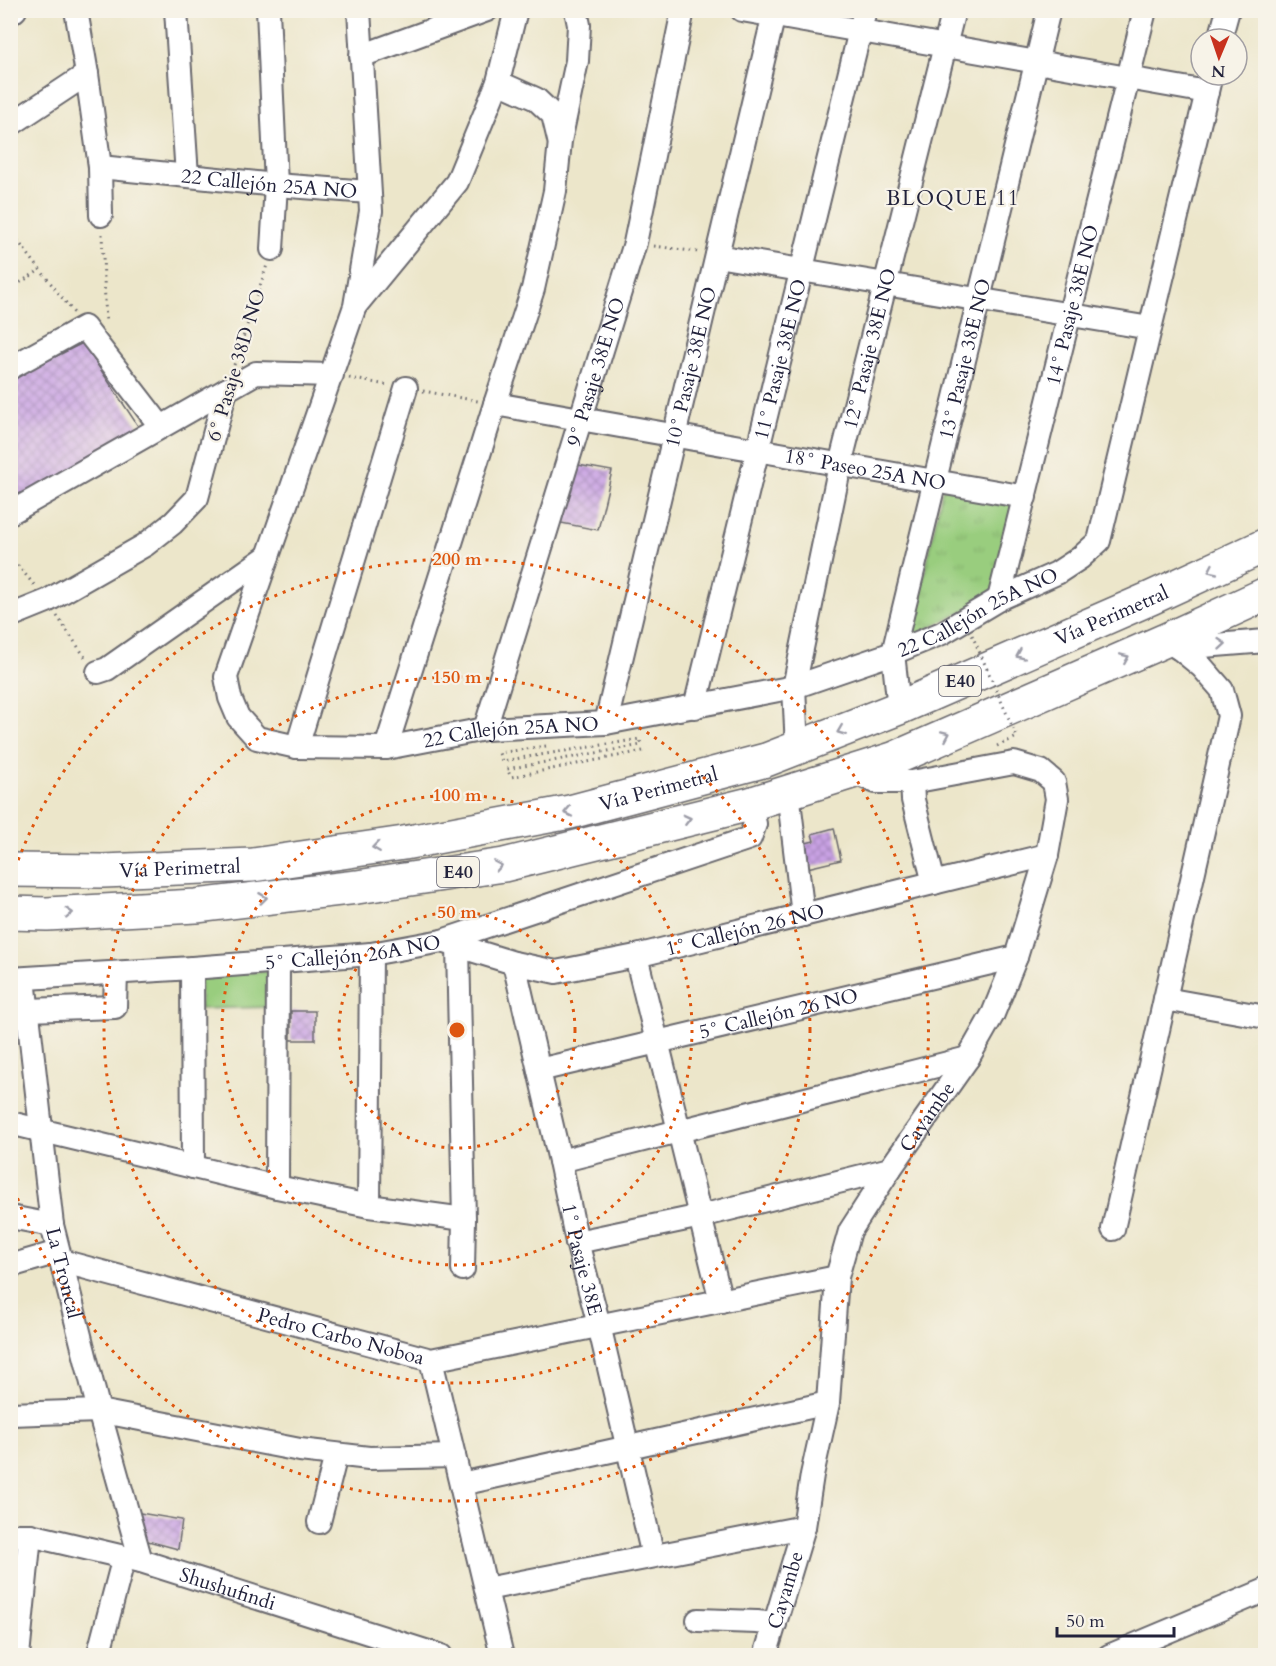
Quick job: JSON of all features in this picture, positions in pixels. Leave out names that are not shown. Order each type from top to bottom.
[{"type":"highway","name":"Vía Perimetral","points":[[10,870],[103,871],[253,865],[404,843],[570,812],[766,760],[899,708],[1266,545]]},
{"type":"highway","name":"Vía Perimetral","points":[[10,913],[47,914],[196,906],[380,884],[504,865],[750,804],[892,759],[1178,639],[1266,594]]},
{"type":"highway","points":[[1178,639],[1266,618]]},
{"type":"street","points":[[10,14],[15,10]]},
{"type":"street","points":[[76,10],[100,167],[101,215]]},
{"type":"street","points":[[176,10],[187,176]]},
{"type":"street","points":[[268,10],[276,185],[272,249]]},
{"type":"street","points":[[359,10],[369,192]]},
{"type":"street","points":[[360,56],[487,10]]},
{"type":"street","points":[[356,306],[457,182],[498,82],[516,10]]},
{"type":"street","points":[[386,748],[533,289],[555,191],[560,141],[577,61],[579,25],[576,10]]},
{"type":"street","name":"9° Pasaje 38E NO","points":[[485,729],[635,243],[683,10]]},
{"type":"street","points":[[742,10],[863,21],[945,46],[1129,78],[1189,82]]},
{"type":"street","name":"12° Pasaje 38E NO","points":[[797,748],[794,687],[840,465],[954,10]]},
{"type":"street","name":"13° Pasaje 38E NO","points":[[899,708],[892,653],[1049,10]]},
{"type":"street","name":"14° Pasaje 38E NO","points":[[999,599],[1145,10]]},
{"type":"street","points":[[1223,27],[1228,10]]},
{"type":"street","name":"10° Pasaje 38E NO","points":[[606,723],[775,13]]},
{"type":"street","name":"11° Pasaje 38E NO","points":[[694,707],[863,21]]},
{"type":"street","points":[[10,125],[87,74]]},
{"type":"street","points":[[498,82],[536,99],[552,115],[560,141]]},
{"type":"street","name":"22 Callejón 25A NO","points":[[100,167],[369,192],[370,211],[356,306],[226,677],[230,698],[238,717],[257,738],[297,747],[386,748],[485,729],[606,723],[794,687],[942,633],[999,599],[1058,573],[1080,558],[1099,541],[1208,87]]},
{"type":"street","points":[[717,255],[1150,328]]},
{"type":"street","points":[[10,368],[95,325],[161,428]]},
{"type":"street","points":[[10,513],[256,373],[332,375]]},
{"type":"street","points":[[297,747],[406,388]]},
{"type":"street","name":"6° Pasaje 38D NO","points":[[10,616],[56,595],[145,545],[173,523],[197,498],[226,390]]},
{"type":"street","name":"18° Paseo 25A NO","points":[[495,404],[1025,497]]},
{"type":"street","points":[[98,672],[107,669],[268,556]]},
{"type":"street","points":[[1178,639],[1266,641]]},
{"type":"street","points":[[1113,1229],[1229,716],[1222,690],[1178,639]]},
{"type":"street","name":"Cayambe","points":[[765,1656],[804,1527],[812,1475],[828,1403],[837,1277],[850,1231],[890,1168],[968,1058],[993,1014],[1016,957],[1047,855],[1057,800],[1054,782],[1041,771],[1014,763],[912,782],[876,782],[855,771]]},
{"type":"street","points":[[912,782],[913,800],[934,883]]},
{"type":"street","points":[[788,792],[803,915]]},
{"type":"street","name":"5° Callejón 26A NO","points":[[17,979],[370,954],[450,943],[750,838],[755,824],[750,804]]},
{"type":"street","name":"1° Callejón 26 NO","points":[[450,943],[514,963],[556,972],[636,956],[1047,855]]},
{"type":"street","points":[[450,943],[464,1219],[463,1269]]},
{"type":"street","points":[[369,1206],[370,954]]},
{"type":"street","points":[[636,956],[721,1301]]},
{"type":"street","name":"5° Callejón 26 NO","points":[[539,1070],[1016,957]]},
{"type":"street","points":[[277,1187],[278,961]]},
{"type":"street","name":"1° Pasaje 38E","points":[[514,963],[561,1161],[577,1242],[653,1556]]},
{"type":"street","points":[[192,968],[193,1167]]},
{"type":"street","points":[[27,1010],[115,1007],[116,973]]},
{"type":"street","name":"La Troncal","points":[[17,979],[27,1010],[52,1225],[99,1411],[132,1559]]},
{"type":"street","points":[[1165,999],[1266,1017]]},
{"type":"street","points":[[561,1161],[968,1058]]},
{"type":"street","points":[[10,1123],[277,1187],[369,1206],[464,1219]]},
{"type":"street","points":[[577,1242],[700,1216],[890,1168]]},
{"type":"street","points":[[10,1217],[52,1225]]},
{"type":"street","points":[[10,1266],[60,1257]]},
{"type":"street","name":"Pedro Carbo Noboa","points":[[60,1257],[431,1360],[502,1656]]},
{"type":"street","points":[[431,1360],[837,1277]]},
{"type":"street","points":[[461,1484],[828,1403]]},
{"type":"street","points":[[10,1414],[99,1411],[336,1455],[369,1458],[454,1456]]},
{"type":"street","points":[[319,1522],[336,1455]]},
{"type":"street","points":[[486,1589],[804,1527]]},
{"type":"street","points":[[18,1656],[20,1535]]},
{"type":"street","name":"Shushufindi","points":[[20,1535],[132,1559],[441,1656]]},
{"type":"street","points":[[98,1656],[132,1559]]},
{"type":"street","points":[[1109,1656],[1266,1590]]},
{"type":"street","points":[[698,1620],[775,1624]]},
{"type":"path","points":[[95,325],[101,215]]},
{"type":"path","points":[[10,231],[40,270],[95,325]]},
{"type":"path","points":[[635,243],[717,255]]},
{"type":"path","name":"6° Pasaje 38D NO","points":[[226,390],[272,249]]},
{"type":"path","points":[[10,289],[40,270]]},
{"type":"path","points":[[972,635],[1017,737]]},
{"type":"path","points":[[546,746],[499,753],[502,760],[640,739],[640,745],[507,769],[511,777],[643,751]]},
{"type":"green space","points":[[943,486],[1016,499],[995,596],[911,637]]},
{"type":"green space","points":[[274,971],[272,1007],[200,1009],[200,975]]},
{"type":"building","points":[[83,343],[142,432],[10,508],[10,379]]},
{"type":"building","points":[[578,465],[612,471],[598,530],[561,523]]},
{"type":"building","points":[[834,828],[841,860],[803,869],[798,845],[814,841],[812,834]]},
{"type":"building","points":[[291,1011],[315,1011],[315,1040],[291,1040]]},
{"type":"building","points":[[140,1513],[182,1520],[178,1549],[144,1540]]},
{"type":"district","name":"BLOQUE 11","points":[[953,198]]}]
